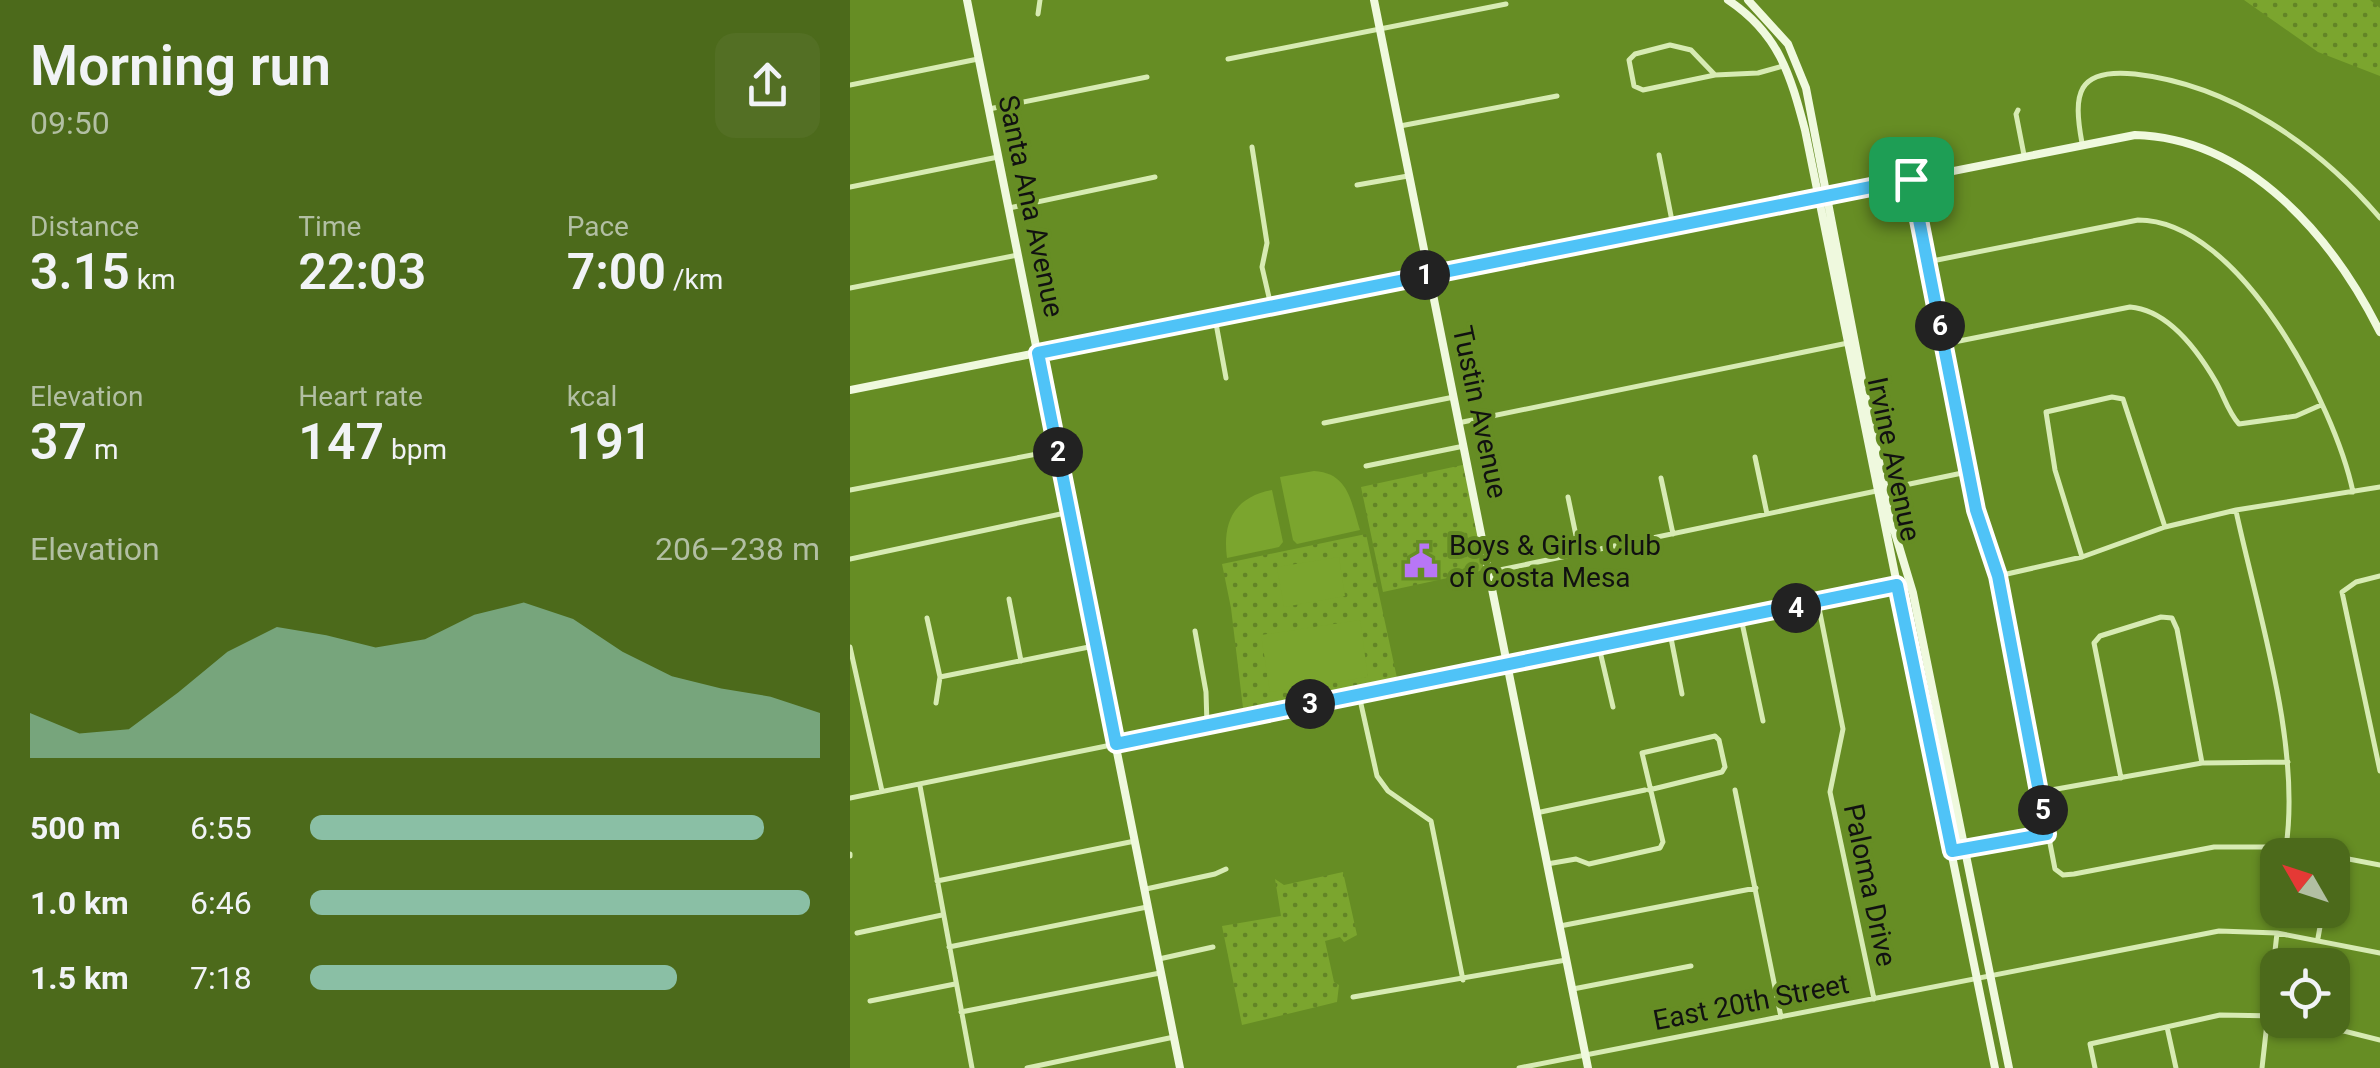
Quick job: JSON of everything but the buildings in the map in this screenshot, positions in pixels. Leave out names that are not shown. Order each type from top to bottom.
[{"type":"street","name":"Santa Ana Avenue","points":[[967,0],[1180,1068]]},
{"type":"street","points":[[1038,14],[1040,0]]},
{"type":"street","name":"Tustin Avenue","points":[[1374,0],[1588,1068]]},
{"type":"street","name":"Irvine Avenue","points":[[1728,0],[1757,24],[1786,65],[1822,195],[1995,1068]]},
{"type":"street","name":"Irvine Avenue","points":[[1748,0],[1774,25],[1801,70],[1812,112],[1822,195]]},
{"type":"street","points":[[1228,60],[1506,4]]},
{"type":"street","points":[[1716,74],[1681,46],[1634,54],[1629,60],[1634,86],[1643,90],[1716,74],[1758,73],[1786,65],[1797,74],[1804,103],[1812,112]]},
{"type":"street","points":[[850,84],[978,58]]},
{"type":"street","points":[[2082,144],[2077,100],[2084,86],[2099,74],[2181,81],[2224,97],[2301,145],[2346,180],[2380,218]]},
{"type":"street","points":[[989,109],[1147,76]]},
{"type":"street","points":[[1400,126],[1558,96]]},
{"type":"street","points":[[2018,110],[2024,155]]},
{"type":"street","points":[[850,390],[2135,135],[2162,136],[2213,151],[2274,192],[2320,237],[2360,293],[2380,332]]},
{"type":"street","points":[[1252,147],[1267,243],[1262,266],[1271,306]]},
{"type":"street","points":[[1659,155],[1674,226]]},
{"type":"street","points":[[850,187],[998,157]]},
{"type":"street","points":[[1009,208],[1155,176]]},
{"type":"street","points":[[1357,185],[1409,176]]},
{"type":"street","points":[[1911,179],[1968,472],[1998,576],[2055,868],[2063,875],[2214,848],[2260,847]]},
{"type":"street","points":[[1926,263],[2138,220],[2158,220],[2176,228],[2218,256],[2277,318],[2346,458],[2353,492]]},
{"type":"street","points":[[850,288],[1018,255]]},
{"type":"street","points":[[1944,344],[2130,307],[2145,308],[2176,330],[2201,357],[2239,424],[2296,416],[2322,405]]},
{"type":"street","points":[[1214,318],[1226,378]]},
{"type":"street","points":[[1458,422],[1851,343]]},
{"type":"street","points":[[1324,423],[1454,397]]},
{"type":"street","points":[[2082,557],[2054,470],[2046,412],[2123,398],[2164,527]]},
{"type":"street","points":[[1366,466],[1464,446]]},
{"type":"street","points":[[850,490],[1058,450]]},
{"type":"street","points":[[1755,457],[1767,514]]},
{"type":"street","points":[[1490,572],[1968,472]]},
{"type":"street","points":[[1661,478],[1673,534]]},
{"type":"street","points":[[1998,576],[2082,557],[2164,527],[2236,510],[2380,487]]},
{"type":"street","name":"Irvine Avenue","points":[[1882,489],[1910,583],[2009,1068]]},
{"type":"street","points":[[1568,498],[1580,555]]},
{"type":"street","points":[[2236,510],[2286,738],[2290,818],[2287,838]]},
{"type":"street","points":[[850,560],[1070,512]]},
{"type":"street","points":[[2380,576],[2344,588],[2343,600],[2380,771]]},
{"type":"street","points":[[850,798],[1910,583]]},
{"type":"street","points":[[1009,599],[1022,661]]},
{"type":"street","name":"Paloma Drive","points":[[1818,603],[1843,728],[1830,792],[1874,999]]},
{"type":"street","points":[[2121,778],[2094,654],[2096,640],[2161,616],[2172,618],[2177,629],[2202,763]]},
{"type":"street","points":[[927,618],[940,677],[936,703]]},
{"type":"street","points":[[1741,618],[1763,721]]},
{"type":"street","points":[[1194,631],[1206,692],[1207,724]]},
{"type":"street","points":[[1670,633],[1682,694]]},
{"type":"street","points":[[940,677],[1096,645]]},
{"type":"street","points":[[850,647],[882,791]]},
{"type":"street","points":[[1599,647],[1613,707]]},
{"type":"street","points":[[1359,694],[1377,776],[1388,791],[1431,820],[1464,980]]},
{"type":"street","points":[[1536,813],[1647,790],[1722,772],[1725,767],[1720,740],[1715,736],[1644,751],[1647,790],[1664,842],[1660,848],[1589,864],[1576,859],[1547,864]]},
{"type":"street","points":[[2040,792],[2202,763],[2288,762]]},
{"type":"street","points":[[919,784],[972,1068]]},
{"type":"street","points":[[1735,790],[1780,1017]]},
{"type":"street","points":[[1952,851],[2047,834]]},
{"type":"street","points":[[937,882],[1136,841]]},
{"type":"street","points":[[2350,859],[2380,865]]},
{"type":"street","points":[[1146,889],[1215,874],[1226,868]]},
{"type":"street","points":[[1560,926],[1756,888]]},
{"type":"street","points":[[950,947],[1149,907]]},
{"type":"street","points":[[857,933],[944,915]]},
{"type":"street","points":[[2318,938],[2320,928]]},
{"type":"street","name":"East 20th Street","points":[[1519,1068],[2219,931],[2277,932],[2380,953]]},
{"type":"street","points":[[2275,948],[2277,932]]},
{"type":"street","points":[[1159,959],[1213,948]]},
{"type":"street","points":[[1353,997],[1566,960]]},
{"type":"street","points":[[1572,989],[1692,966]]},
{"type":"street","points":[[962,1012],[1161,972]]},
{"type":"street","points":[[870,1001],[956,984]]},
{"type":"street","points":[[2095,1068],[2090,1044],[2220,1015],[2260,1014]]},
{"type":"street","points":[[2168,1027],[2176,1068]]},
{"type":"street","points":[[2350,1032],[2380,1040]]},
{"type":"street","points":[[1028,1068],[1174,1037]]},
{"type":"street","points":[[2262,1068],[2265,1038]]},
{"type":"green space","points":[[2244,0],[2370,0],[2380,8],[2380,76],[2318,52]]},
{"type":"green space","points":[[1467,464],[1489,569],[1383,592],[1361,487]]},
{"type":"green space","points":[[1314,471],[1342,483],[1360,530],[1297,544],[1280,477]]},
{"type":"green space","points":[[1272,490],[1283,542],[1279,547],[1227,558],[1227,533],[1234,513],[1249,498]]},
{"type":"green space","points":[[1366,534],[1397,678],[1243,708],[1222,564]]},
{"type":"green space","points":[[1339,557],[1345,596],[1284,607],[1277,567]]},
{"type":"green space","points":[[1360,620],[1368,677],[1270,692],[1261,635]]},
{"type":"green space","points":[[1343,872],[1357,935],[1344,942],[1340,937],[1325,941],[1334,982],[1339,985],[1337,1002],[1242,1025],[1222,926],[1281,916],[1275,879],[1284,885]]},
{"type":"place","name":"Boys & Girls Club of Costa Mesa","points":[[1421,561]]},
{"type":"route","points":[[1911,179],[1976,510],[1998,576],[2047,834],[1952,851],[1897,585],[1116,744],[1038,353],[1911,179]]}]
